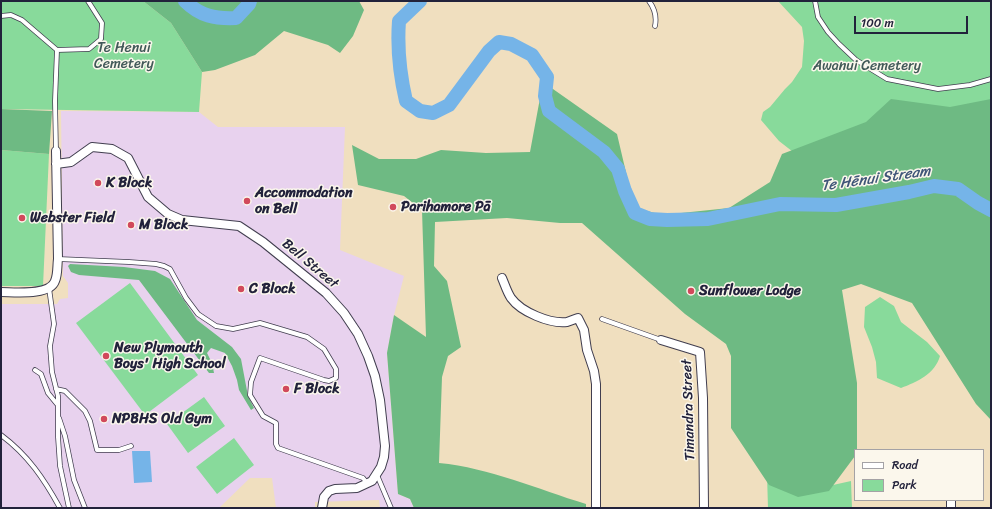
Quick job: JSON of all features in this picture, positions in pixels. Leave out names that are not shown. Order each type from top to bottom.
[{"type":"street","name":"Bell Street","points":[[56,164],[71,162],[92,147],[112,149],[128,158],[148,196],[168,214],[182,220],[239,226],[263,242],[326,293],[344,313],[358,334],[375,376],[380,400],[385,446],[384,457],[377,475],[368,483],[357,488],[335,489],[329,491],[324,497],[322,508]]},
{"type":"street","points":[[1,292],[38,292],[49,288],[55,283],[58,259],[56,151]]},
{"type":"street","points":[[502,278],[510,298],[518,306],[539,317],[552,321],[566,322],[578,318],[584,330],[587,350],[594,371],[596,384],[596,508]]},
{"type":"street","name":"Timandra Street","points":[[661,340],[700,352],[703,398],[704,508]]},
{"type":"lane","points":[[1,16],[11,15],[22,20],[57,50],[89,49],[101,39],[102,23],[88,1]]},
{"type":"lane","points":[[649,1],[656,14],[654,26]]},
{"type":"lane","points":[[815,1],[818,17],[836,40],[856,60],[887,79],[938,89],[970,86],[991,79]]},
{"type":"lane","points":[[56,151],[55,101],[57,50]]},
{"type":"lane","points":[[58,259],[129,262],[164,266],[170,269],[186,298],[198,314],[216,326],[233,329],[260,323],[307,337],[324,349],[336,369],[336,378],[329,381],[324,380],[260,358],[251,382],[250,395],[262,416],[276,423],[276,444],[278,448],[363,478],[368,483]]},
{"type":"lane","points":[[49,288],[54,324],[50,346],[52,372],[58,404],[60,466],[69,508]]},
{"type":"lane","points":[[602,319],[661,340]]},
{"type":"lane","points":[[36,370],[41,374],[48,393],[58,404]]},
{"type":"lane","points":[[56,389],[65,391],[85,411],[90,421],[97,450],[119,450],[131,446]]},
{"type":"lane","points":[[58,415],[65,436],[74,480],[85,508]]},
{"type":"lane","points":[[1,435],[12,443],[39,472],[60,508]]},
{"type":"lane","points":[[377,475],[391,508]]},
{"type":"shaded area","points":[[61,111],[199,112],[218,127],[345,127],[340,250],[404,276],[394,315],[387,353],[398,494],[410,499],[414,508],[380,508],[379,500],[315,502],[315,508],[276,508],[272,478],[250,478],[219,508],[1,508],[1,304],[57,304],[60,299],[68,298],[68,283],[63,276]]},
{"type":"green space","name":"Te Henui Cemetery","points":[[1,1],[143,1],[171,23],[202,72],[199,112],[1,109]]},
{"type":"green space","points":[[143,1],[359,1],[364,10],[353,36],[340,53],[328,45],[284,31],[255,55],[215,70],[202,72],[171,23]]},
{"type":"green space","name":"Awanui Cemetery","points":[[778,1],[991,1],[991,120],[797,155],[779,141],[761,120],[763,112],[770,107],[792,82],[802,67],[804,41],[802,27]]},
{"type":"green space","points":[[543,82],[617,134],[632,198],[640,209],[662,215],[729,208],[770,182],[782,154],[866,122],[891,99],[950,107],[991,99],[991,420],[976,404],[912,303],[861,284],[842,290],[857,383],[857,449],[854,449],[854,457],[829,491],[798,497],[769,485],[731,428],[731,356],[726,344],[685,314],[582,223],[560,223],[507,218],[435,222],[434,266],[447,281],[461,347],[448,356],[442,377],[439,463],[477,469],[495,474],[586,504],[586,508],[414,508],[410,499],[398,494],[387,353],[394,315],[426,337],[422,210],[404,196],[358,185],[352,145],[379,159],[416,159],[441,150],[486,153],[530,152]]},
{"type":"green space","points":[[1,109],[52,111],[49,154],[1,150]]},
{"type":"green space","name":"Webster Field","points":[[1,150],[49,154],[43,286],[1,286]]},
{"type":"green space","points":[[70,264],[124,267],[155,271],[170,279],[197,320],[232,347],[241,359],[248,396],[254,408],[251,410],[239,390],[232,366],[225,353],[211,348],[207,353],[212,363],[214,373],[209,373],[139,280],[79,275],[71,272],[68,266]]},
{"type":"green space","points":[[130,283],[198,375],[145,415],[76,323]]},
{"type":"green space","points":[[880,297],[894,306],[901,322],[927,342],[940,356],[938,362],[930,372],[919,380],[901,388],[877,378],[876,362],[864,327],[865,307]]},
{"type":"green space","points":[[204,397],[225,426],[188,453],[167,424]]},
{"type":"green space","points":[[234,438],[254,465],[217,494],[196,467]]},
{"type":"green space","points":[[767,475],[815,489],[851,481],[852,508],[768,508]]},
{"type":"water","points":[[132,451],[150,451],[152,482],[134,483]]},
{"type":"waterway","name":"Te Hēnui Stream","points":[[185,1],[196,10],[208,16],[228,18],[236,18],[250,1]]},
{"type":"waterway","name":"Te Hēnui Stream","points":[[420,1],[399,21],[398,41],[402,81],[406,101],[420,111],[433,113],[449,105],[489,51],[499,42],[511,44],[532,55],[547,77],[545,96],[549,111],[604,152],[618,169],[625,191],[635,213],[650,219],[708,219],[780,204],[836,205],[934,186],[958,189],[991,210]]},
{"type":"place","name":"K Block","points":[[98,183]]},
{"type":"place","name":"Accommodation on Bell","points":[[247,201]]},
{"type":"place","name":"Parihamore Pā","points":[[393,207]]},
{"type":"place","name":"Webster Field","points":[[22,218]]},
{"type":"place","name":"M Block","points":[[131,225]]},
{"type":"place","name":"C Block","points":[[241,289]]},
{"type":"place","name":"Sunflower Lodge","points":[[691,291]]},
{"type":"place","name":"New Plymouth Boys' High School","points":[[106,356]]},
{"type":"place","name":"F Block","points":[[286,389]]},
{"type":"place","name":"NPBHS Old Gym","points":[[104,419]]}]
